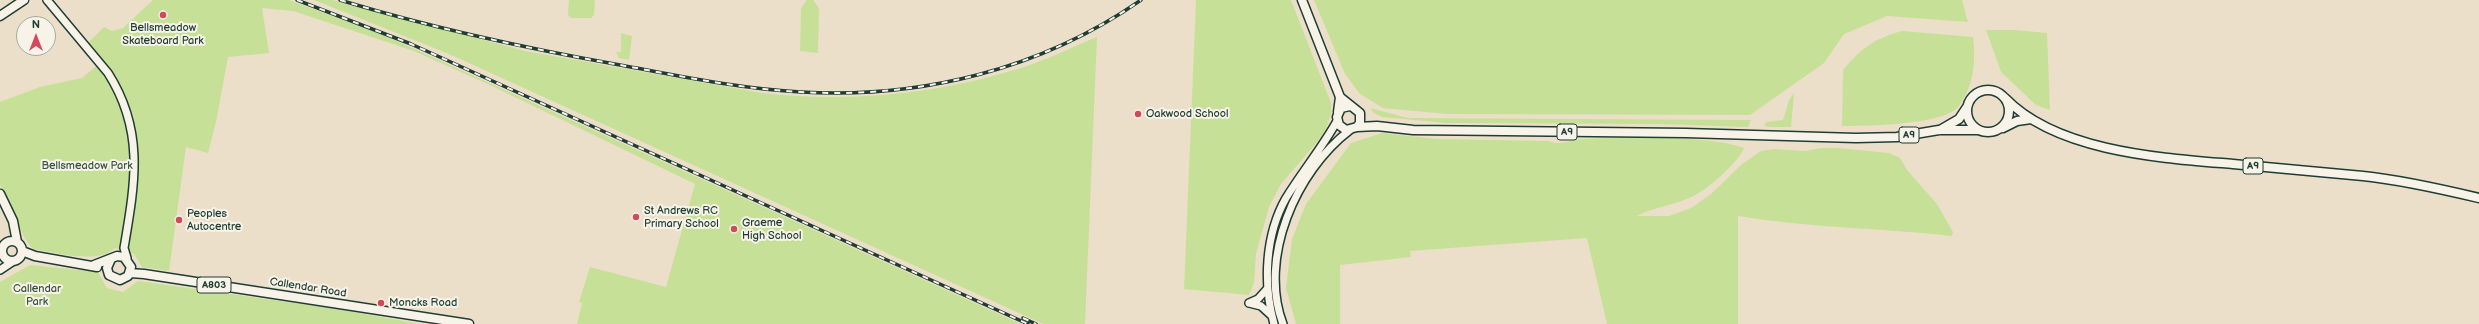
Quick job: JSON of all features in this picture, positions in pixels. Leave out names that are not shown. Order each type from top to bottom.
[{"type":"main road","points":[[0,16],[24,0]]},
{"type":"main road","points":[[47,0],[108,73],[116,86],[129,116],[134,145],[135,173],[124,248],[131,270]]},
{"type":"main road","points":[[1283,324],[1275,289],[1276,256],[1292,204],[1314,169],[1354,128],[1361,118],[1358,110],[1350,106],[1340,97],[1302,0]]},
{"type":"main road","points":[[2002,128],[2006,123],[2010,110],[2005,98],[1995,91],[1982,91],[1972,98],[1967,107],[1969,120],[1978,130],[1990,133],[2002,128],[2017,121],[2031,119]]},
{"type":"main road","points":[[1274,324],[1267,289],[1269,255],[1278,217],[1294,185],[1322,147],[1337,121],[1340,97]]},
{"type":"main road","name":"A9","points":[[2005,98],[2019,112],[2031,119],[2074,138],[2120,151],[2178,159],[2365,176],[2432,187],[2479,198]]},
{"type":"main road","points":[[1338,112],[1346,106],[1350,106]]},
{"type":"main road","name":"A9","points":[[1939,130],[1959,119],[1967,107]]},
{"type":"main road","name":"A9","points":[[1361,118],[1377,126]]},
{"type":"main road","points":[[1337,121],[1342,128],[1354,128]]},
{"type":"main road","name":"A9","points":[[1354,128],[1377,126],[1413,130],[1856,138],[1897,137],[1939,130],[1978,130]]},
{"type":"main road","points":[[0,194],[13,221],[15,258]]},
{"type":"main road","points":[[13,242],[1,250],[15,258]]},
{"type":"main road","points":[[107,272],[107,265],[124,248]]},
{"type":"main road","name":"A803","points":[[15,258],[35,256],[94,265],[107,272],[112,278],[120,280],[131,270]]},
{"type":"main road","points":[[114,257],[127,258]]},
{"type":"main road","name":"A803","points":[[94,265],[114,257]]},
{"type":"main road","points":[[1,269],[15,258]]},
{"type":"main road","name":"Callendar Road","points":[[131,270],[144,274],[468,324]]},
{"type":"main road","points":[[1267,289],[1258,299],[1248,303],[1260,306],[1272,316]]},
{"type":"green space","name":"Bellsmeadow Park","points":[[153,0],[289,0],[388,37],[1021,324],[577,324],[582,303],[579,302],[590,267],[666,287],[695,184],[492,86],[414,51],[293,11],[262,8],[269,53],[228,57],[216,122],[208,153],[186,147],[169,271],[142,267],[134,254],[115,248],[108,253],[88,257],[33,249],[25,239],[0,185],[0,102],[40,87],[82,78],[100,63],[86,45],[104,27],[112,31],[123,28]]},
{"type":"green space","points":[[314,0],[332,0],[525,51],[762,93],[796,96],[829,97],[896,94],[962,83],[995,76],[1027,66],[1097,37],[1085,324],[1043,324],[449,54]]},
{"type":"green space","points":[[569,0],[595,0],[594,15],[591,18],[571,18],[568,15]]},
{"type":"green space","points":[[807,0],[813,0],[819,8],[818,53],[800,51],[801,8]]},
{"type":"green space","points":[[1196,0],[1291,0],[1331,103],[1331,114],[1326,129],[1318,141],[1281,184],[1269,207],[1256,254],[1254,283],[1249,295],[1184,289]]},
{"type":"green space","points":[[1314,0],[1962,0],[1968,22],[1887,16],[1844,34],[1824,63],[1750,115],[1447,114],[1383,108],[1360,94],[1345,74]]},
{"type":"green space","points":[[1986,30],[2015,30],[2047,33],[2050,110],[2036,105],[2001,72]]},
{"type":"green space","points":[[1902,31],[1973,37],[1973,74],[1968,91],[1958,107],[1950,113],[1937,118],[1921,121],[1868,126],[1842,126],[1843,70],[1862,50],[1869,45],[1883,37]]},
{"type":"green space","points":[[621,33],[632,36],[629,60],[619,58],[616,52],[621,52]]},
{"type":"green space","points":[[1794,93],[1791,127],[1768,127],[1764,125],[1767,122],[1783,120],[1789,100]]},
{"type":"green space","points":[[1370,108],[1408,118],[1751,120],[1748,127],[1658,124],[1446,123],[1382,117],[1374,113]]},
{"type":"green space","points":[[1382,133],[1436,139],[1549,141],[1557,143],[1582,139],[1665,138],[1710,141],[1744,148],[1741,154],[1728,169],[1703,190],[1683,200],[1637,216],[1669,216],[1691,208],[1711,194],[1742,164],[1761,151],[1774,149],[1805,151],[1822,148],[1838,148],[1889,153],[1900,158],[1907,170],[1937,204],[1953,232],[1952,236],[1791,223],[1738,216],[1738,324],[1607,324],[1587,238],[1410,251],[1411,257],[1340,265],[1340,324],[1296,324],[1286,288],[1292,239],[1306,204],[1351,143]]},
{"type":"green space","name":"Callendar Park","points":[[30,265],[98,272],[107,288],[123,292],[138,281],[337,309],[420,324],[0,324],[0,282]]},
{"type":"railway","points":[[297,0],[411,44],[1028,324]]},
{"type":"railway","points":[[340,0],[409,20],[479,37],[549,52],[710,82],[801,92],[846,93],[891,90],[935,84],[979,74],[1022,61],[1063,44],[1103,24],[1141,0]]},
{"type":"railway","points":[[1023,318],[1036,324]]},
{"type":"place","name":"Bellsmeadow Skateboard Park","points":[[163,15]]},
{"type":"place","name":"Oakwood School","points":[[1138,114]]},
{"type":"place","name":"St Andrews RC Primary School","points":[[636,217]]},
{"type":"place","name":"Peoples Autocentre","points":[[179,220]]},
{"type":"place","name":"Graeme High School","points":[[734,229]]},
{"type":"place","name":"Moncks Road","points":[[381,303]]}]
